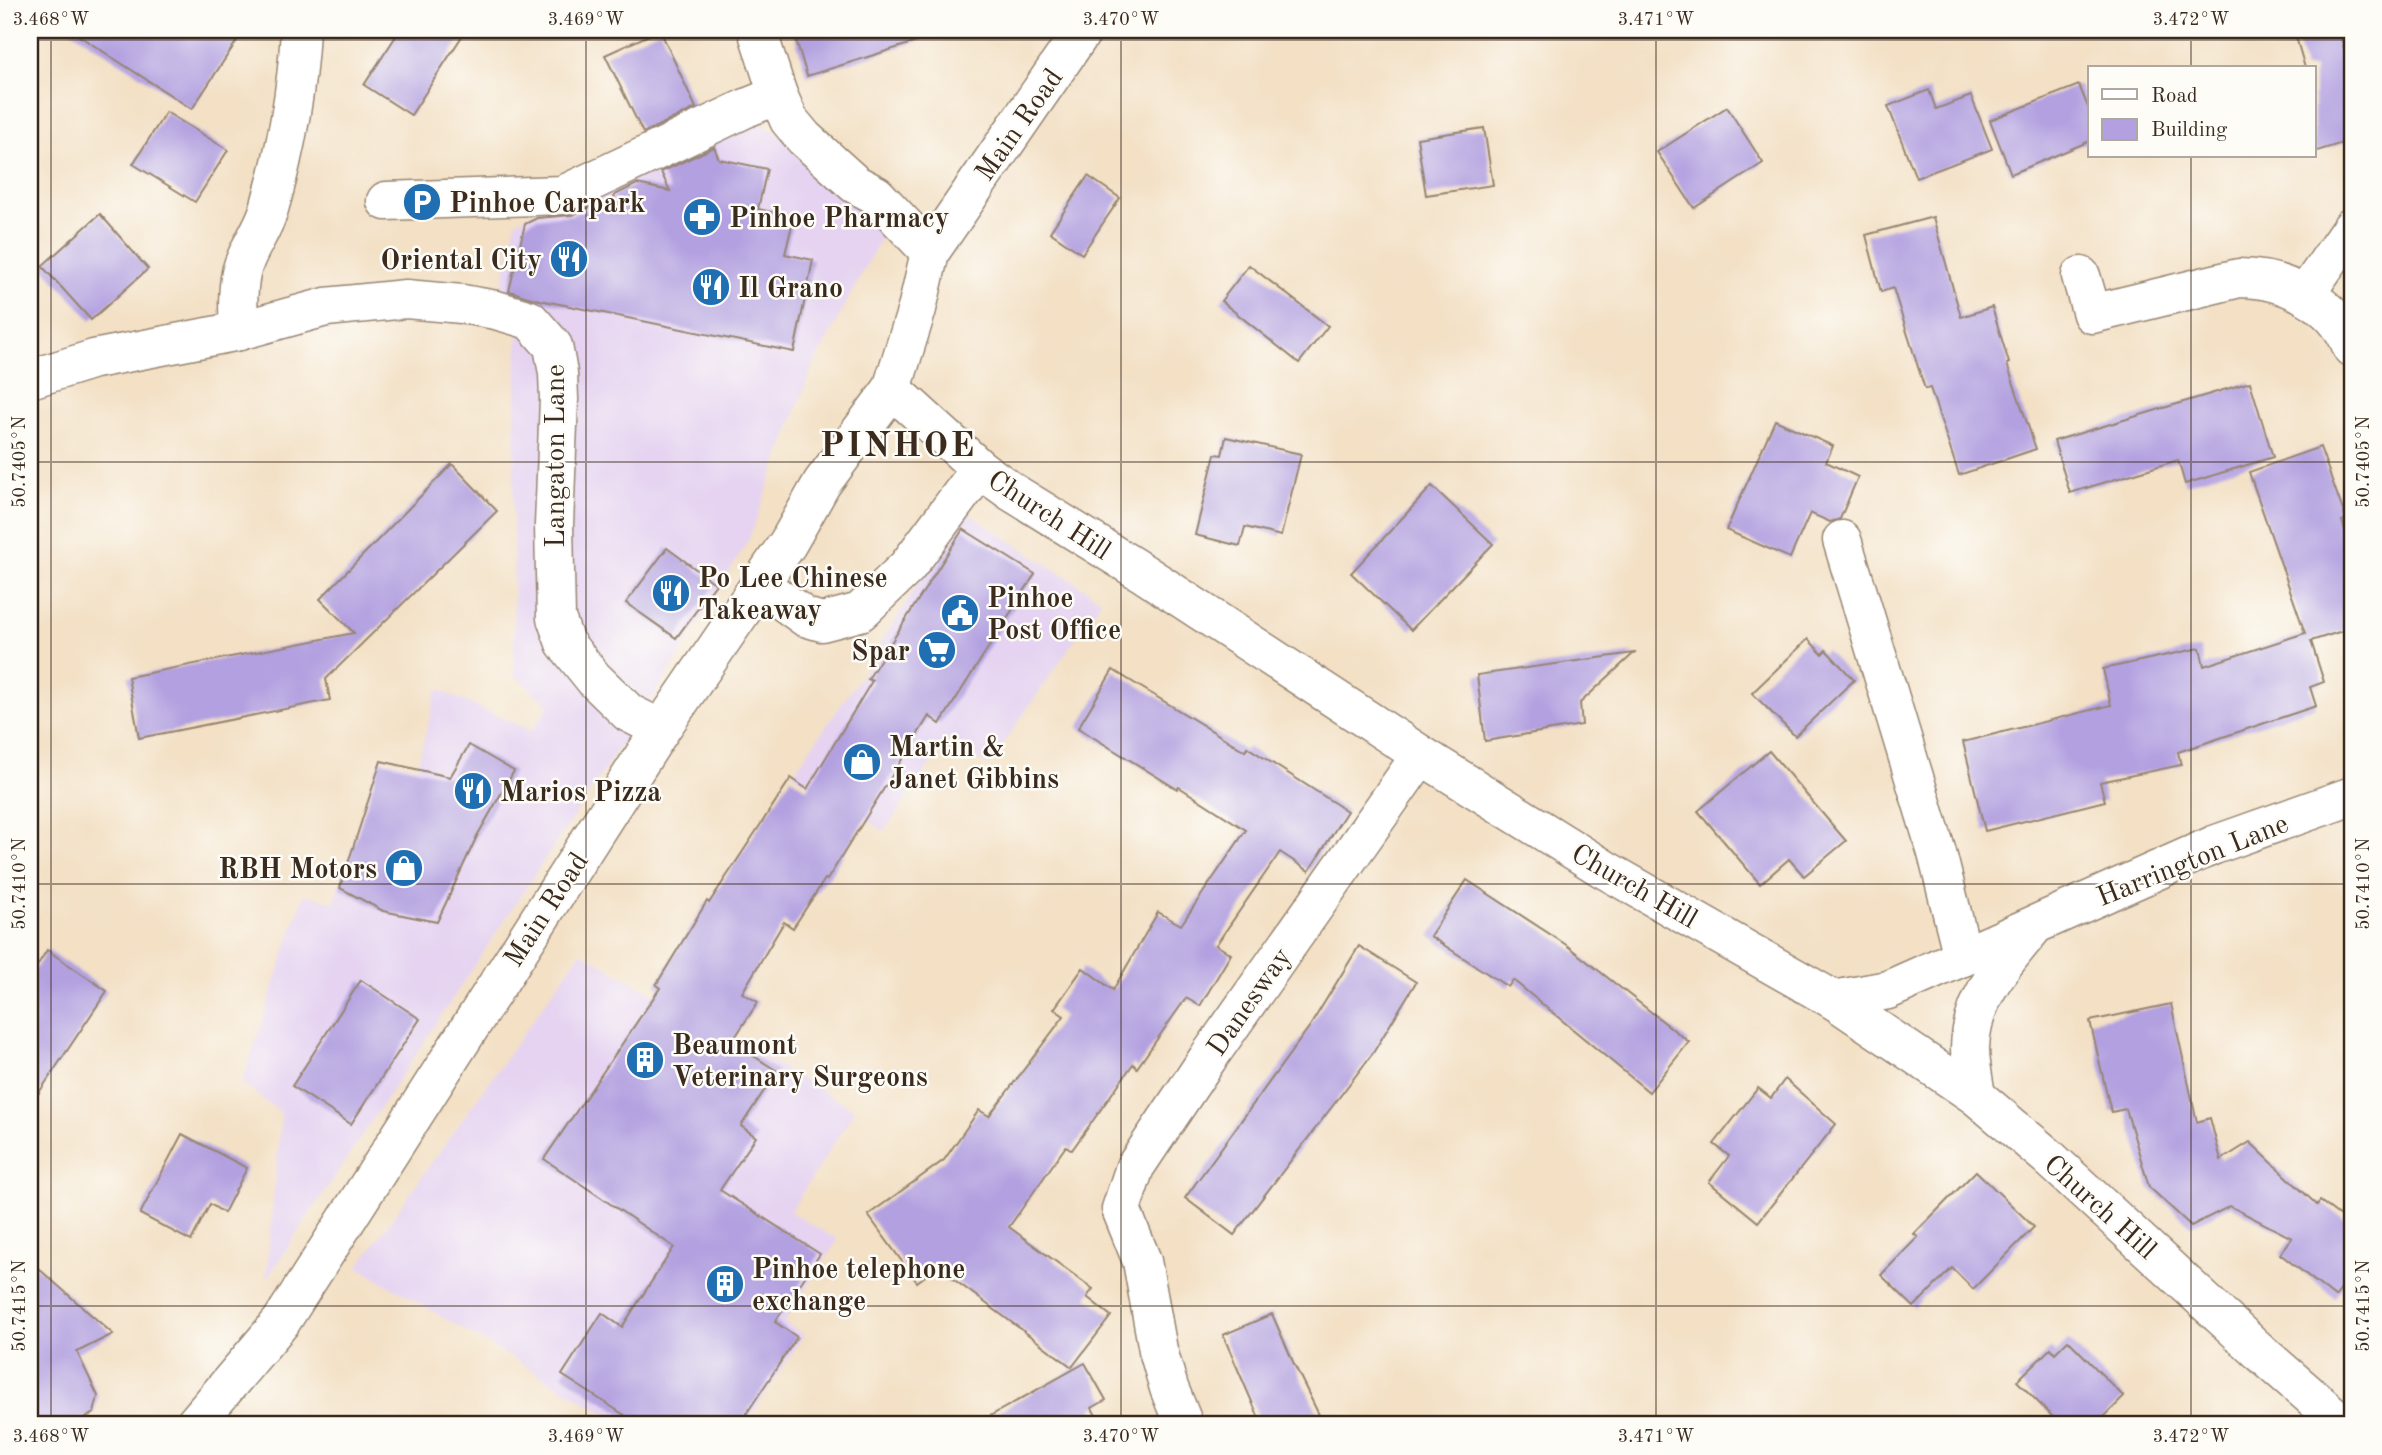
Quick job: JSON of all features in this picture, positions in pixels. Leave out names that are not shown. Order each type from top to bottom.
[{"type":"street","points":[[239,331],[238,300],[242,271],[268,213],[285,151],[300,30]]},
{"type":"street","points":[[757,30],[789,120],[804,138],[855,184],[876,195],[930,252],[892,390]]},
{"type":"street","name":"Main Road","points":[[930,252],[1083,30]]},
{"type":"street","points":[[386,201],[563,195],[778,95]]},
{"type":"street","points":[[2305,295],[2352,226]]},
{"type":"street","points":[[2081,276],[2092,314],[2239,278],[2260,278],[2305,295],[2339,321],[2347,332],[2352,348]]},
{"type":"street","name":"Langaton Lane","points":[[30,379],[94,359],[239,331],[326,307],[406,299],[485,308],[530,320],[553,346],[558,373],[554,525],[556,618],[565,643],[594,679],[629,713],[661,729]]},
{"type":"street","name":"Main Road","points":[[194,1425],[281,1322],[661,729],[788,543],[822,483],[892,390]]},
{"type":"street","name":"Church Hill","points":[[892,390],[980,469],[1012,492],[1143,573],[1421,755],[1604,869],[1834,1000],[1976,1096],[2047,1156],[2260,1352],[2344,1425]]},
{"type":"street","points":[[759,584],[805,617],[822,622],[860,612],[907,568],[980,469]]},
{"type":"street","points":[[1842,540],[1933,840],[1963,957]]},
{"type":"street","name":"Danesway","points":[[1184,1425],[1158,1350],[1142,1261],[1121,1209],[1135,1167],[1208,1058],[1421,755]]},
{"type":"street","name":"Harrington Lane","points":[[1834,1000],[1888,990],[2214,845],[2352,796]]},
{"type":"street","name":"Harrington Lane","points":[[1976,1096],[1970,1048],[1974,1014],[1992,978],[2034,925]]},
{"type":"shaded area","points":[[755,120],[808,151],[888,224],[811,370],[749,539],[675,663],[266,1280],[281,1113],[242,1083],[304,894],[334,902],[380,759],[417,767],[437,689],[531,731],[549,706],[514,674],[513,506],[518,326],[500,296],[516,222],[577,189]]},
{"type":"shaded area","points":[[963,510],[1102,600],[988,766],[947,740],[884,831],[793,774],[859,679]]},
{"type":"shaded area","points":[[581,952],[855,1110],[790,1212],[838,1240],[784,1322],[804,1335],[745,1425],[625,1425],[358,1267]]},
{"type":"building","points":[[70,30],[244,30],[192,109]]},
{"type":"building","points":[[400,30],[466,30],[411,115],[364,85]]},
{"type":"building","points":[[660,30],[696,108],[643,133],[605,55]]},
{"type":"building","points":[[793,30],[923,30],[925,39],[807,76]]},
{"type":"building","points":[[2294,30],[2339,30],[2352,76],[2352,140],[2316,151],[2316,66],[2304,66]]},
{"type":"building","points":[[2079,85],[2088,107],[2088,142],[2011,174],[1990,120]]},
{"type":"building","points":[[1929,90],[1936,109],[1971,96],[1992,149],[1916,178],[1888,106]]},
{"type":"building","points":[[1727,107],[1763,163],[1694,208],[1657,152]]},
{"type":"building","points":[[166,112],[228,150],[195,202],[133,164]]},
{"type":"building","points":[[1484,128],[1493,185],[1426,195],[1417,138]]},
{"type":"building","points":[[714,147],[719,159],[767,169],[758,209],[794,217],[785,254],[813,260],[794,352],[535,299],[509,291],[525,224],[537,218],[572,215],[590,207],[611,211],[615,195],[637,184],[670,191],[661,172]]},
{"type":"building","points":[[1088,176],[1120,198],[1082,254],[1050,232]]},
{"type":"building","points":[[100,214],[148,269],[91,320],[42,266]]},
{"type":"building","points":[[1933,217],[1961,317],[1992,307],[2009,363],[2007,364],[2036,449],[1959,475],[1930,388],[1925,389],[1893,288],[1881,292],[1866,235]]},
{"type":"building","points":[[1249,265],[1328,326],[1299,363],[1221,301]]},
{"type":"building","points":[[2250,382],[2273,457],[2185,484],[2178,460],[2070,493],[2054,441]]},
{"type":"building","points":[[1775,420],[1833,446],[1826,462],[1858,477],[1840,519],[1830,522],[1810,513],[1790,558],[1726,530]]},
{"type":"building","points":[[1226,437],[1301,454],[1281,536],[1245,527],[1240,546],[1195,535],[1215,454],[1222,455]]},
{"type":"building","points":[[2320,447],[2346,519],[2342,521],[2352,551],[2352,628],[2311,641],[2324,682],[2310,687],[2316,706],[2178,752],[2181,765],[2100,782],[2105,801],[1985,831],[1963,742],[2111,705],[2103,669],[2200,648],[2204,666],[2305,633],[2249,472]]},
{"type":"building","points":[[452,464],[497,511],[326,679],[330,700],[139,738],[128,677],[354,633],[320,599]]},
{"type":"building","points":[[1432,486],[1493,544],[1411,630],[1351,573]]},
{"type":"building","points":[[963,529],[1035,574],[940,724],[929,716],[827,880],[825,879],[793,928],[784,922],[742,993],[758,1002],[732,1042],[777,1071],[741,1126],[756,1137],[720,1190],[820,1254],[775,1322],[797,1337],[739,1425],[640,1425],[562,1375],[602,1313],[622,1327],[674,1247],[544,1159],[660,988],[656,985],[707,901],[709,903],[791,778],[807,789],[872,681],[868,679]]},
{"type":"building","name":"Po Lee Chinese Takeaway","points":[[667,548],[716,584],[676,638],[626,603]]},
{"type":"building","points":[[1808,639],[1822,654],[1826,650],[1854,680],[1795,736],[1752,693]]},
{"type":"building","points":[[1634,653],[1580,703],[1582,725],[1485,741],[1477,675]]},
{"type":"building","points":[[1113,670],[1245,751],[1247,747],[1347,811],[1309,871],[1280,852],[1216,945],[1231,954],[1200,1006],[1186,998],[1137,1068],[1133,1064],[1072,1150],[1066,1146],[1009,1227],[1093,1289],[1087,1297],[1111,1316],[1072,1367],[937,1267],[917,1282],[868,1215],[944,1160],[979,1110],[989,1116],[1064,1016],[1054,1009],[1083,968],[1113,990],[1158,912],[1181,925],[1246,830],[1078,728]]},
{"type":"building","name":"RBH Motors","points":[[469,745],[514,771],[477,836],[437,922],[383,911],[340,888],[381,761],[450,777]]},
{"type":"building","points":[[1769,751],[1846,841],[1804,876],[1789,859],[1760,884],[1698,811]]},
{"type":"building","points":[[1467,880],[1565,944],[1689,1042],[1649,1092],[1513,980],[1508,987],[1430,936]]},
{"type":"building","points":[[1359,946],[1416,982],[1373,1053],[1234,1235],[1185,1198],[1310,1026]]},
{"type":"building","points":[[47,950],[107,991],[30,1106],[30,977]]},
{"type":"building","points":[[361,980],[420,1019],[351,1124],[292,1086]]},
{"type":"building","points":[[2171,1004],[2197,1122],[2210,1118],[2221,1160],[2250,1142],[2317,1205],[2320,1201],[2352,1225],[2352,1275],[2335,1297],[2280,1254],[2292,1238],[2230,1206],[2191,1226],[2149,1187],[2126,1109],[2111,1112],[2090,1021]]},
{"type":"building","points":[[1785,1079],[1836,1124],[1758,1222],[1709,1182],[1729,1156],[1714,1144],[1758,1088],[1771,1098]]},
{"type":"building","points":[[182,1134],[247,1168],[224,1213],[210,1204],[191,1241],[140,1214]]},
{"type":"building","points":[[1976,1171],[2034,1227],[1973,1289],[1952,1268],[1914,1307],[1881,1275],[1918,1237],[1914,1234]]},
{"type":"building","points":[[30,1261],[113,1334],[77,1352],[98,1396],[94,1413],[71,1425],[30,1425]]},
{"type":"building","points":[[1272,1314],[1324,1425],[1262,1425],[1223,1335]]},
{"type":"building","points":[[2068,1340],[2124,1397],[2096,1425],[2061,1425],[2017,1381],[2051,1348],[2055,1353]]},
{"type":"building","points":[[1085,1363],[1106,1400],[1092,1408],[1101,1425],[974,1425]]},
{"type":"place","name":"Pinhoe Carpark","points":[[422,202]]},
{"type":"place","name":"Pinhoe Pharmacy","points":[[702,217]]},
{"type":"place","name":"Oriental City","points":[[569,259]]},
{"type":"place","name":"Il Grano","points":[[711,287]]},
{"type":"place","name":"Po Lee Chinese Takeaway","points":[[671,593]]},
{"type":"place","name":"Pinhoe Post Office","points":[[960,613]]},
{"type":"place","name":"Spar","points":[[937,650]]},
{"type":"place","name":"Martin & Janet Gibbins","points":[[862,762]]},
{"type":"place","name":"Marios Pizza","points":[[473,791]]},
{"type":"place","name":"RBH Motors","points":[[404,868]]},
{"type":"place","name":"Beaumont Veterinary Surgeons","points":[[645,1060]]},
{"type":"place","name":"Pinhoe telephone exchange","points":[[725,1284]]},
{"type":"district","name":"PINHOE","points":[[898,444]]}]
